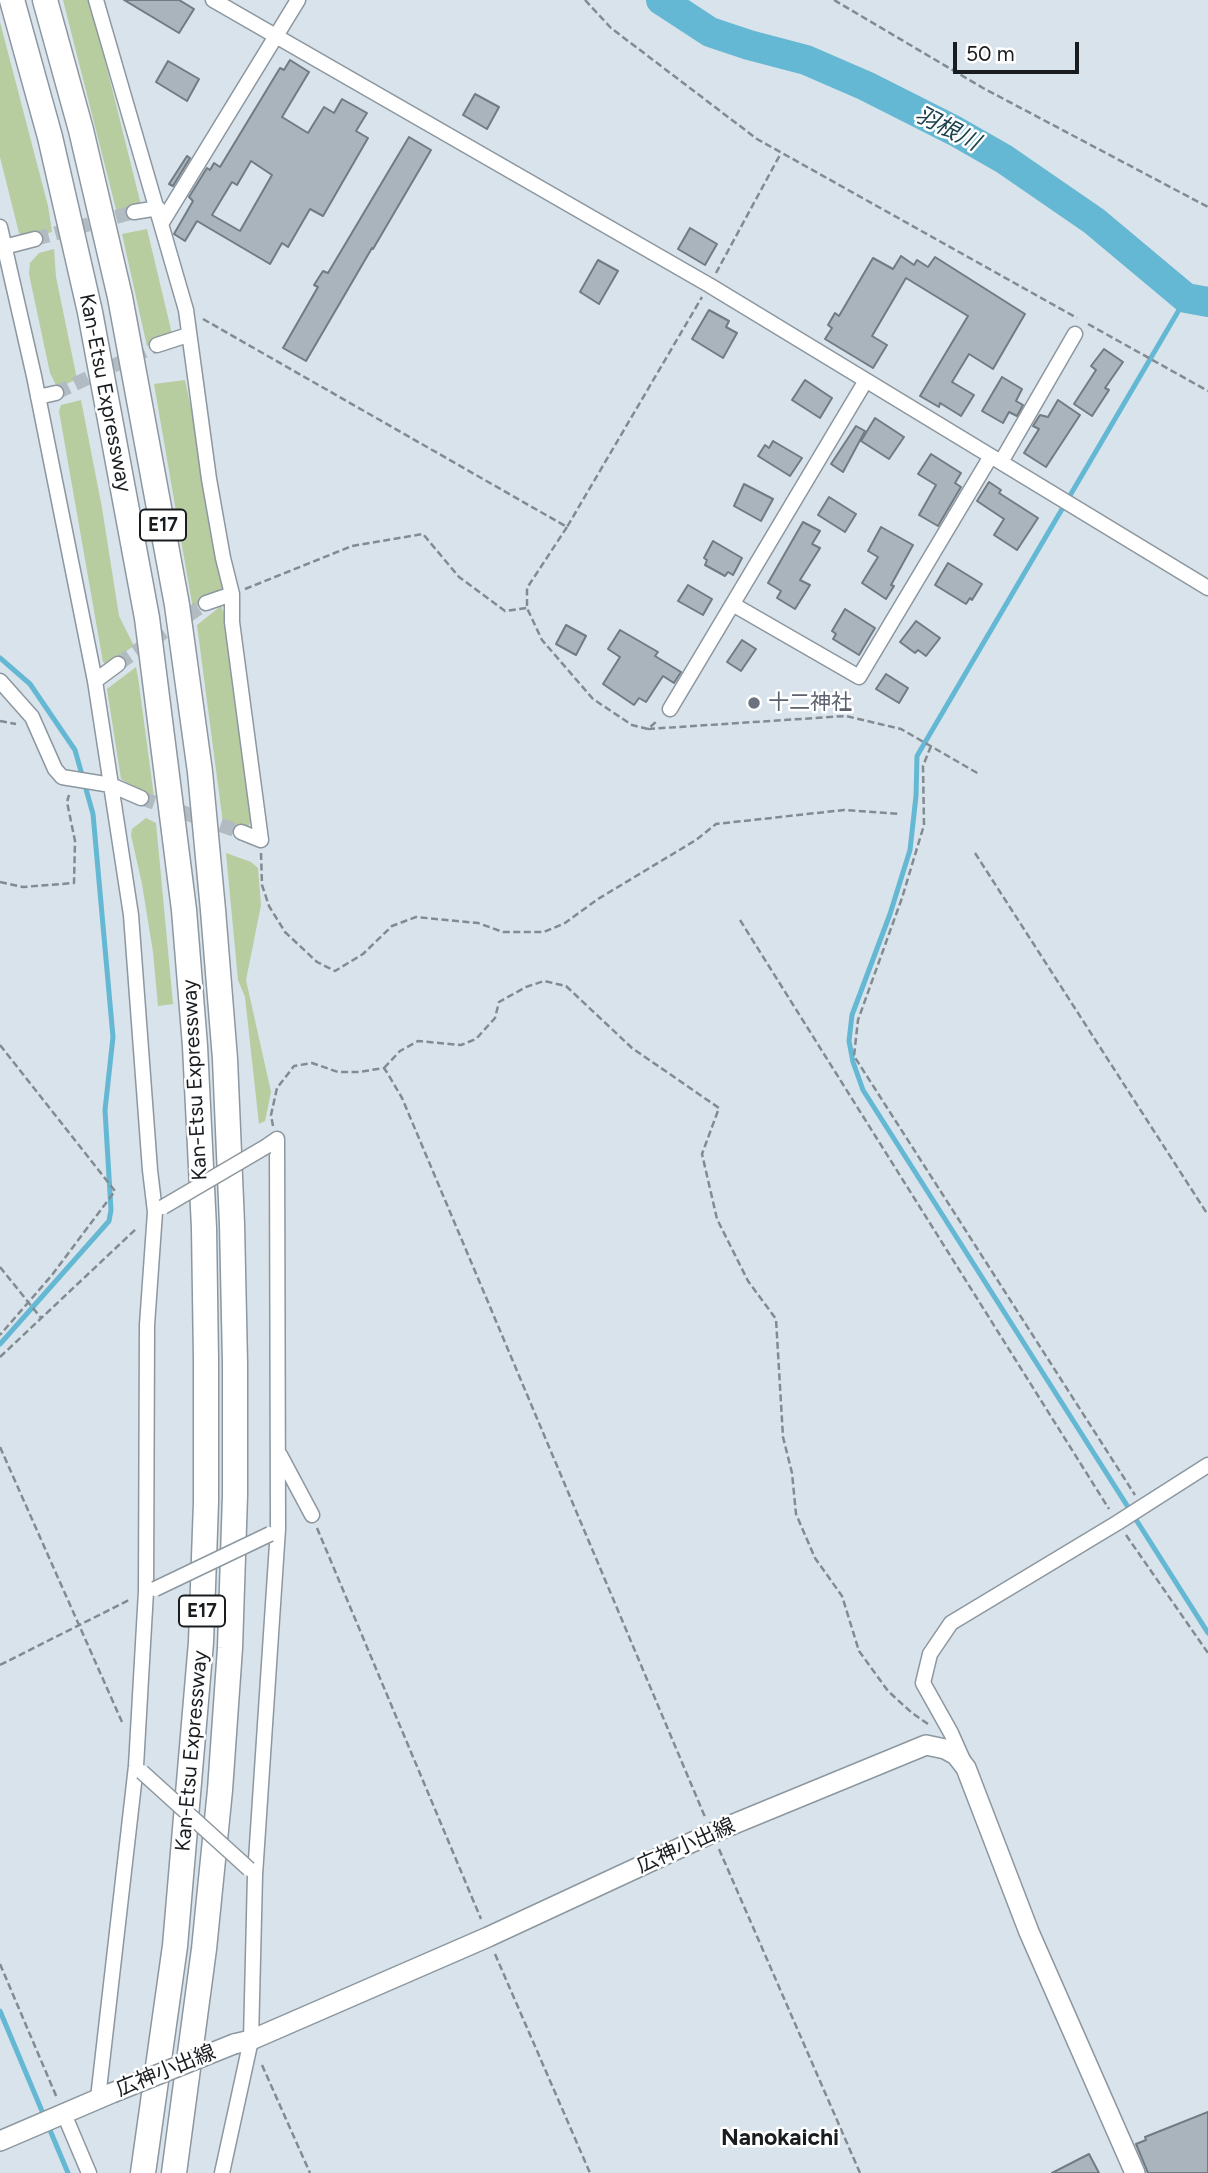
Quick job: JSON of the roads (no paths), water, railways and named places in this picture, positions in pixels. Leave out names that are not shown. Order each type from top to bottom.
[{"type":"highway","name":"Kan-Etsu Expressway","points":[[12,0],[50,137],[90,312],[147,618],[184,910],[195,1046],[204,1228],[206,1360],[206,1502],[201,1642],[175,1946],[143,2173]]},
{"type":"highway","name":"Kan-Etsu Expressway","points":[[45,0],[81,130],[120,297],[177,605],[200,772],[225,1059],[235,1363],[230,1648],[220,1790],[204,1949],[174,2173]]},
{"type":"main road","name":"広神小出線","points":[[0,2141],[488,1937],[712,1833],[926,1745],[945,1749],[956,1755],[967,1768]]},
{"type":"main road","points":[[967,1768],[1029,1932],[1135,2173]]},
{"type":"street","points":[[96,0],[186,310],[209,479],[232,594],[232,622],[246,711],[261,840],[241,832]]},
{"type":"street","points":[[213,0],[709,285],[1208,587]]},
{"type":"street","points":[[161,224],[298,0]]},
{"type":"street","points":[[134,212],[158,208]]},
{"type":"street","points":[[0,228],[38,397],[95,681],[131,915],[150,1170],[159,1209],[147,1325],[151,1590],[136,1744],[139,1769],[105,2096]]},
{"type":"street","points":[[4,247],[35,239]]},
{"type":"street","points":[[734,605],[859,677],[1075,334]]},
{"type":"street","points":[[157,345],[188,335]]},
{"type":"street","points":[[670,709],[866,382]]},
{"type":"street","points":[[38,397],[56,393]]},
{"type":"street","points":[[206,603],[232,594]]},
{"type":"street","points":[[95,681],[118,664]]},
{"type":"street","points":[[0,681],[32,717],[55,769],[62,777],[111,785],[141,798]]},
{"type":"street","points":[[159,1209],[272,1142],[278,1451],[242,2042],[222,2173]]},
{"type":"street","points":[[278,1451],[312,1515]]},
{"type":"street","points":[[967,1768],[923,1683],[930,1654],[951,1623],[1118,1523],[1208,1465]]},
{"type":"street","points":[[151,1590],[274,1532]]},
{"type":"street","points":[[139,1769],[252,1872]]},
{"type":"street","points":[[64,2114],[89,2173]]},
{"type":"waterway","name":"羽根川","points":[[661,0],[710,32],[806,60],[866,86],[955,131],[1004,159],[1094,221],[1186,298],[1208,302]]},
{"type":"waterway","points":[[1186,298],[917,756],[910,850],[890,914],[852,1015],[849,1041],[863,1090],[1208,1633]]},
{"type":"waterway","points":[[0,658],[30,684],[75,750],[93,814],[113,1037],[105,1110],[111,1210],[109,1221],[0,1344]]},
{"type":"waterway","points":[[0,2011],[68,2173]]},
{"type":"tunnel","points":[[35,239],[134,212]]},
{"type":"tunnel","points":[[56,393],[157,345]]},
{"type":"tunnel","points":[[118,664],[206,603]]},
{"type":"tunnel","points":[[141,798],[241,832]]},
{"type":"place","name":"十二神社","points":[[754,703]]},
{"type":"district","name":"Nanokaichi","points":[[780,2138]]}]
